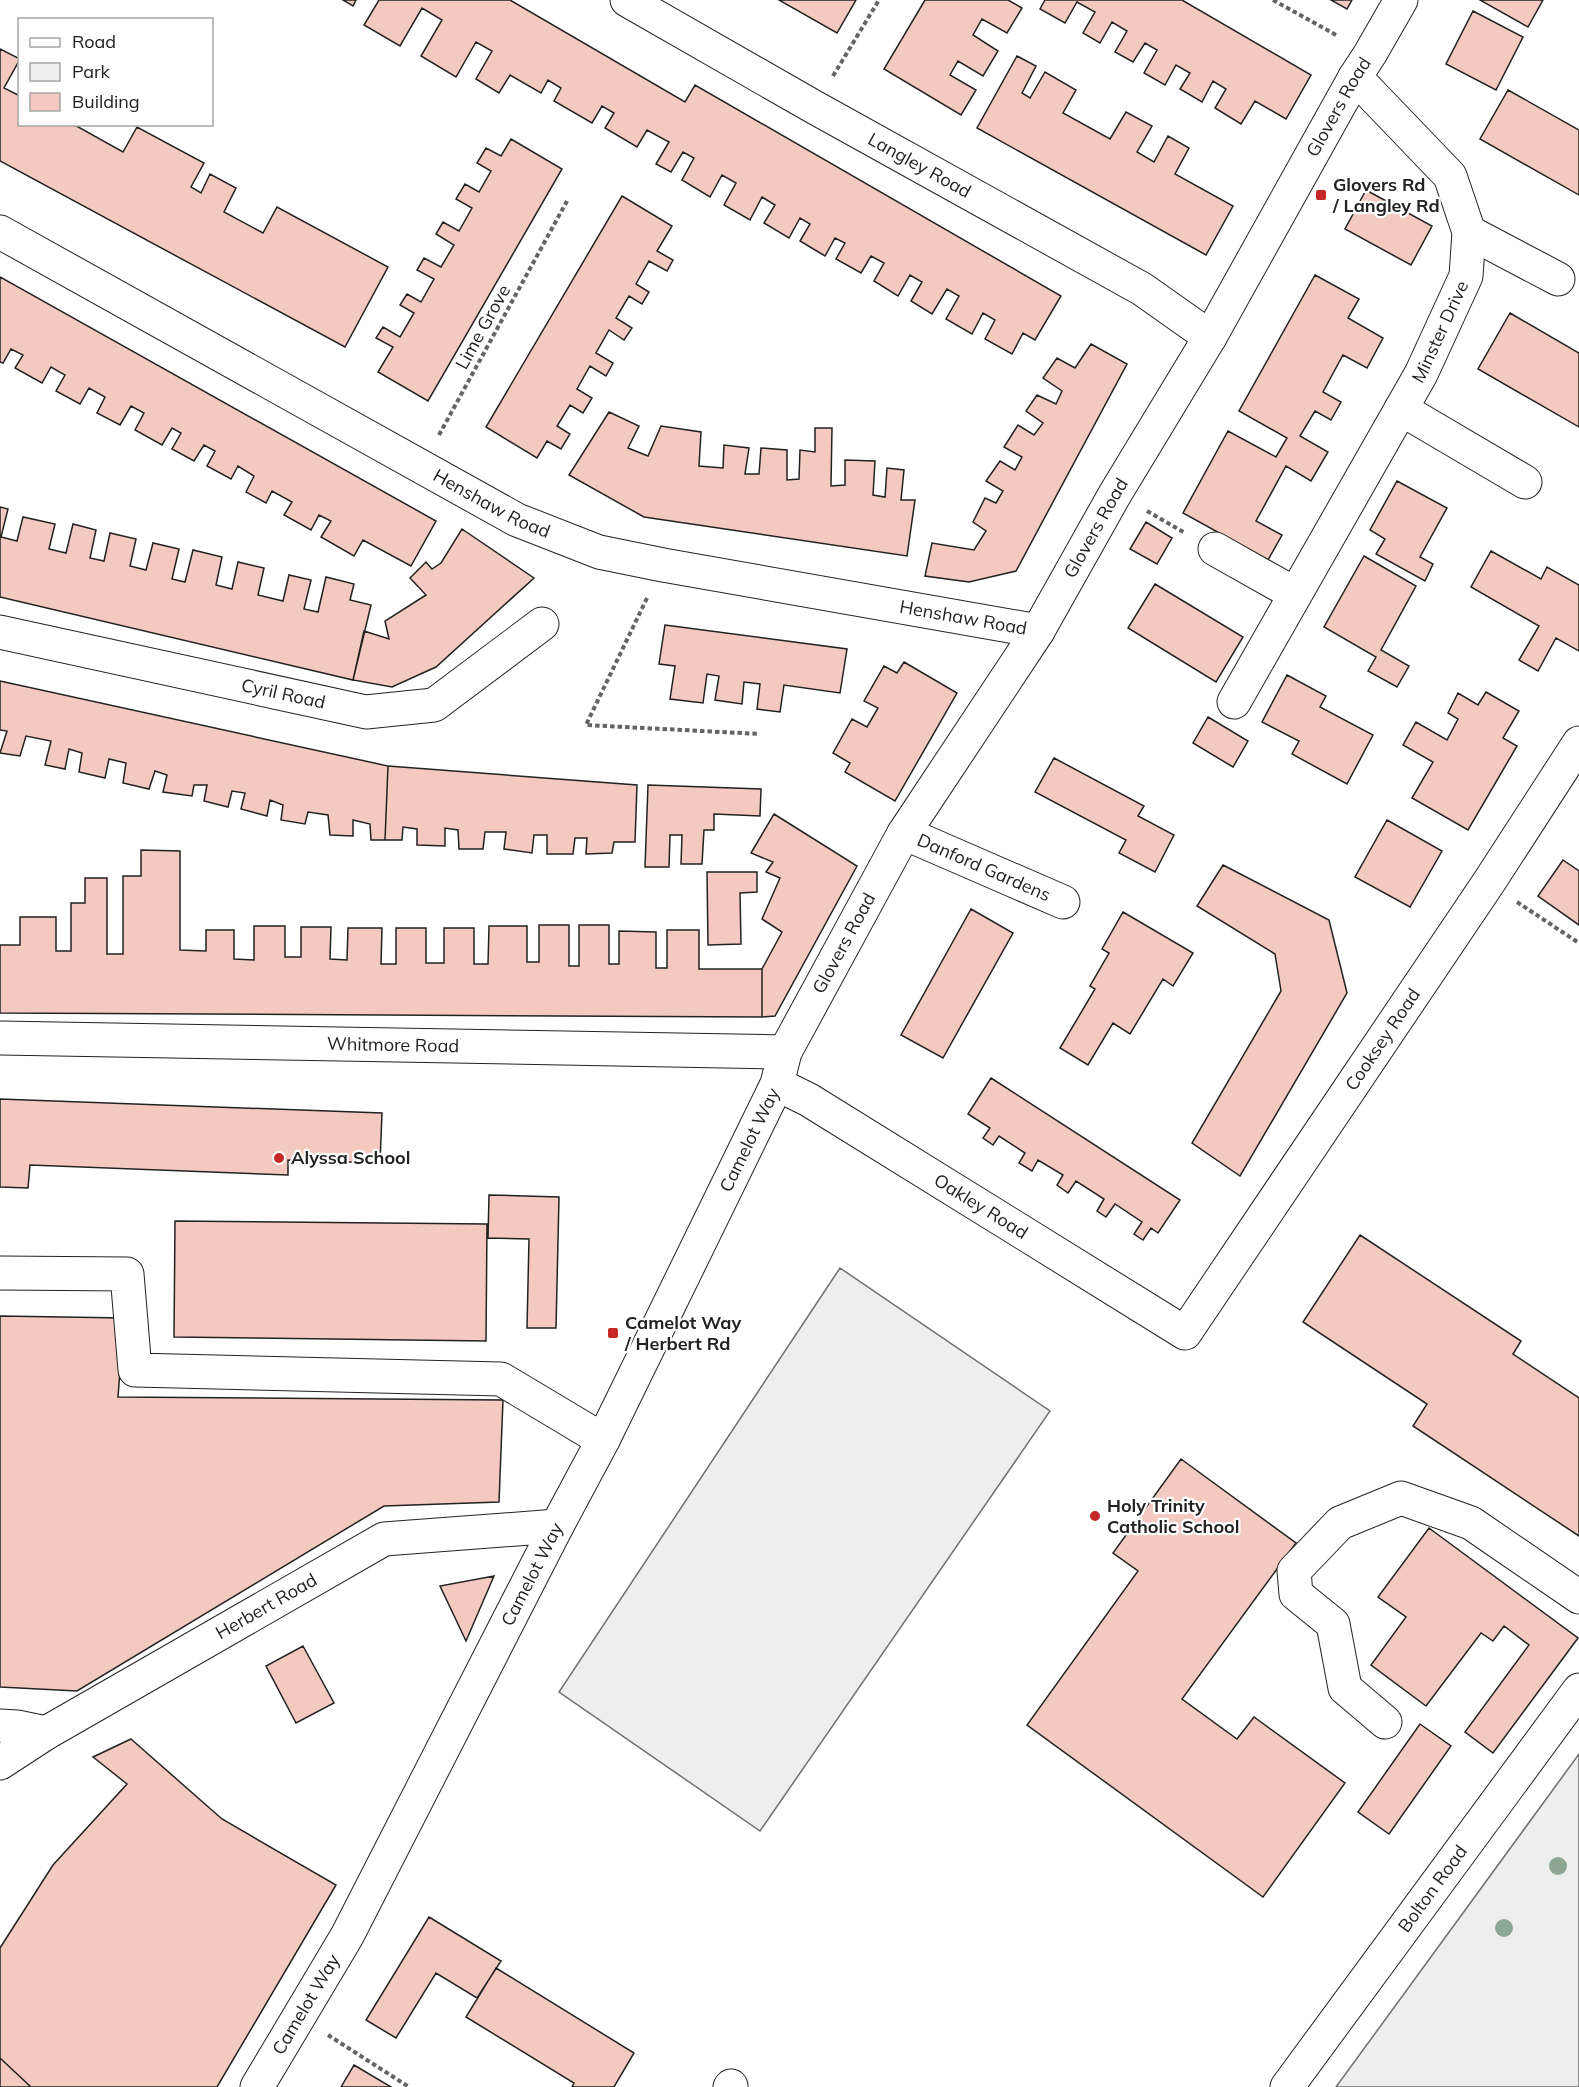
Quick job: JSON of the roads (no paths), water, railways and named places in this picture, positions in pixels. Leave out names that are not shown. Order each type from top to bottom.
[{"type":"street","name":"Langley Road","points":[[627,0],[1142,289],[1210,337]]},
{"type":"street","name":"Glovers Road","points":[[785,1052],[903,833],[1038,630],[1115,494],[1210,337],[1362,65],[1401,0]]},
{"type":"street","name":"Minster Drive","points":[[1234,702],[1421,375],[1466,276],[1470,232],[1449,177],[1362,65]]},
{"type":"street","name":"Henshaw Road","points":[[0,232],[517,520],[599,552],[1038,630]]},
{"type":"street","points":[[1470,232],[1558,279]]},
{"type":"street","points":[[1401,409],[1525,482]]},
{"type":"street","points":[[1215,549],[1295,594]]},
{"type":"street","name":"Cyril Road","points":[[0,632],[366,712],[434,705],[542,624]]},
{"type":"street","name":"Cooksey Road","points":[[1185,1332],[1489,882],[1579,743]]},
{"type":"street","name":"Danford Gardens","points":[[903,833],[1063,902]]},
{"type":"street","name":"Whitmore Road","points":[[0,1038],[785,1052]]},
{"type":"street","name":"Camelot Way","points":[[256,2087],[347,1936],[603,1440],[777,1084],[785,1052]]},
{"type":"street","name":"Oakley Road","points":[[777,1084],[808,1100],[1185,1332]]},
{"type":"street","points":[[0,1273],[127,1274],[135,1370],[501,1379],[603,1440]]},
{"type":"street","points":[[1384,1722],[1345,1688],[1333,1624],[1296,1594],[1294,1571],[1340,1523],[1401,1498],[1471,1523],[1579,1597]]},
{"type":"street","name":"Herbert Road","points":[[0,1763],[46,1733],[384,1539],[557,1526]]},
{"type":"street","name":"Bolton Road","points":[[1287,2087],[1579,1690]]},
{"type":"street","points":[[0,1726],[46,1733]]},
{"type":"place","name":"Glovers Rd / Langley Rd","points":[[1321,195]]},
{"type":"place","name":"Alyssa School","points":[[279,1158]]},
{"type":"place","name":"Camelot Way / Herbert Rd","points":[[613,1333]]},
{"type":"place","name":"Holy Trinity Catholic School","points":[[1095,1516]]}]
